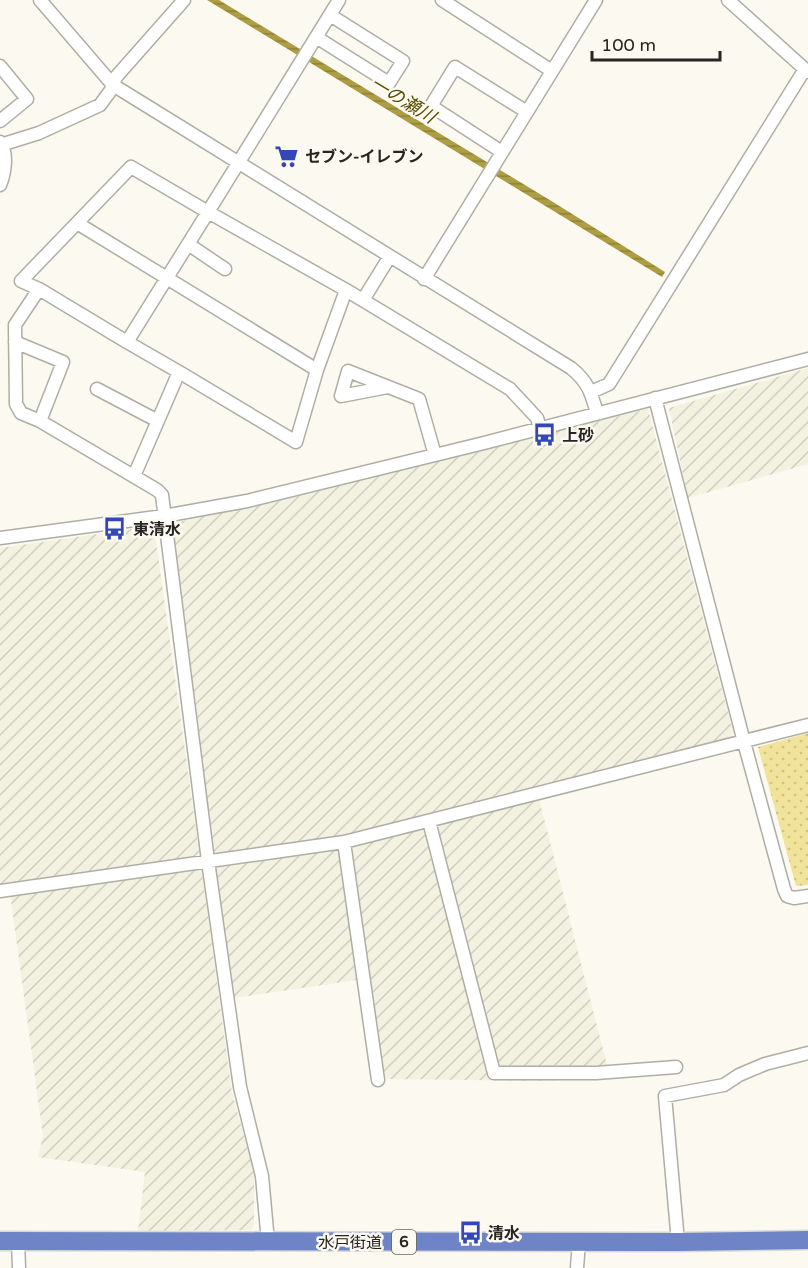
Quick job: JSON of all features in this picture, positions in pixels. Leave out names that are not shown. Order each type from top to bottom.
[{"type":"highway","name":"水戸街道","points":[[9,1241],[678,1242],[808,1240]]},
{"type":"street","points":[[40,0],[113,85],[571,368],[583,379],[591,392],[597,413]]},
{"type":"street","points":[[0,185],[5,171],[2,144],[39,133],[100,105],[111,90],[116,77],[184,0]]},
{"type":"street","points":[[127,342],[339,0]]},
{"type":"street","points":[[442,0],[552,70]]},
{"type":"street","points":[[424,279],[596,0]]},
{"type":"street","points":[[591,392],[609,384],[807,71],[728,0]]},
{"type":"street","points":[[316,37],[389,83],[402,61],[330,15]]},
{"type":"street","points":[[0,66],[27,99],[0,121]]},
{"type":"street","points":[[502,152],[431,106],[455,66],[527,112]]},
{"type":"street","points":[[345,290],[317,370],[296,442],[39,289],[21,281],[131,167],[363,300],[510,389],[537,418],[540,428]]},
{"type":"street","points":[[77,223],[317,370]]},
{"type":"street","points":[[188,244],[225,269]]},
{"type":"street","points":[[363,300],[390,256]]},
{"type":"street","points":[[39,289],[15,325],[16,404],[21,413],[40,421],[162,495],[208,861],[240,1087],[262,1176],[268,1242]]},
{"type":"street","points":[[15,342],[63,362],[40,421]]},
{"type":"street","points":[[0,538],[164,516],[247,501],[808,359]]},
{"type":"street","points":[[134,476],[179,372]]},
{"type":"street","points":[[388,387],[419,399],[435,455]]},
{"type":"street","points":[[98,389],[158,421]]},
{"type":"street","points":[[655,398],[784,890],[787,896],[794,898],[808,896]]},
{"type":"street","points":[[0,891],[345,842],[808,725]]},
{"type":"street","points":[[429,821],[494,1073],[596,1073],[676,1067]]},
{"type":"street","points":[[345,842],[378,1080]]},
{"type":"street","points":[[678,1242],[665,1096],[724,1085],[739,1075],[765,1064],[808,1053]]},
{"type":"street","points":[[9,1241],[19,1268]]},
{"type":"street","points":[[577,1268],[579,1242]]},
{"type":"shaded area","name":"一の瀬川","points":[[207,0],[219,0],[553,202],[665,272],[662,277]]},
{"type":"shaded area","points":[[808,368],[808,464],[688,498],[669,408]]},
{"type":"shaded area","points":[[648,409],[733,732],[727,744],[355,836],[214,855],[166,525]]},
{"type":"shaded area","points":[[154,526],[199,852],[194,859],[0,886],[0,548]]},
{"type":"shaded area","points":[[808,733],[808,885],[796,886],[758,747]]},
{"type":"shaded area","points":[[539,799],[610,1077],[543,1081],[388,1079],[381,1073],[352,851],[355,844]]},
{"type":"shaded area","points":[[333,849],[340,852],[357,980],[234,998],[215,866]]},
{"type":"shaded area","points":[[201,866],[232,1093],[254,1172],[254,1225],[251,1230],[138,1231],[145,1172],[38,1157],[43,1136],[10,893]]},
{"type":"place","name":"セブン-イレブン","points":[[287,156]]},
{"type":"place","name":"上砂","points":[[544,435]]},
{"type":"place","name":"東清水","points":[[115,529]]},
{"type":"place","name":"清水","points":[[470,1233]]}]
